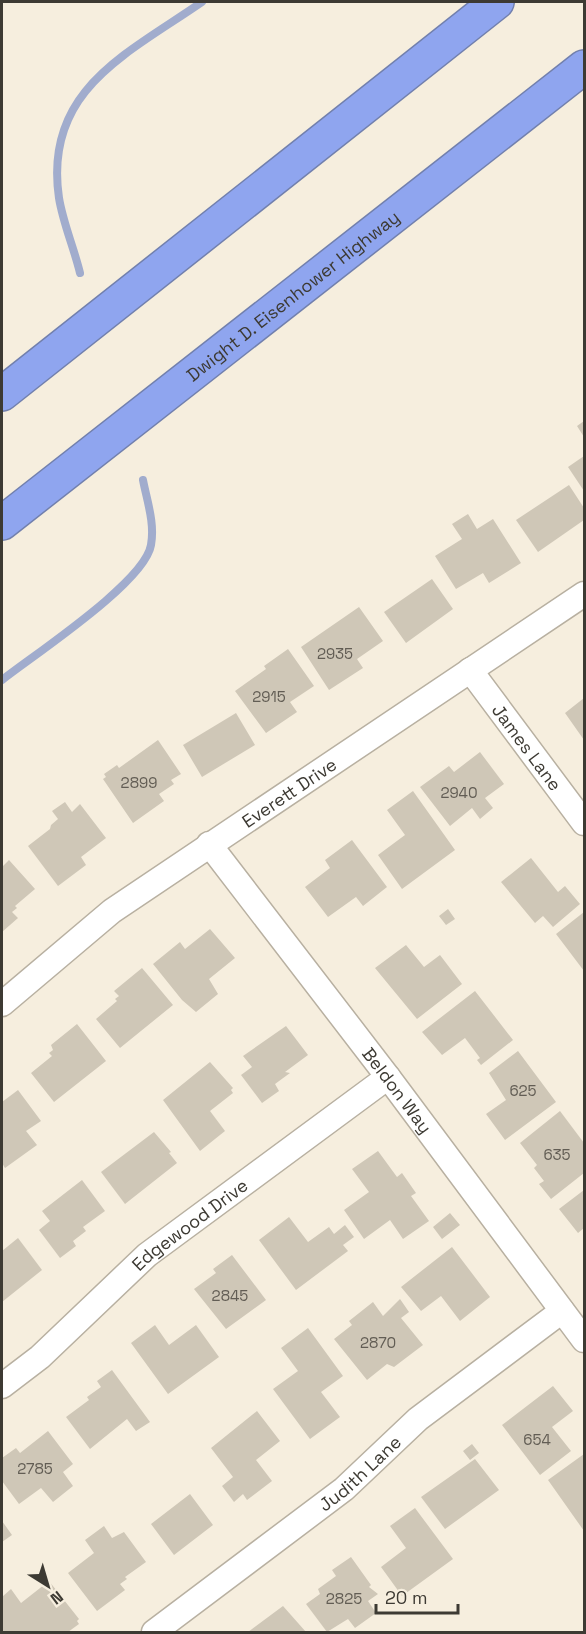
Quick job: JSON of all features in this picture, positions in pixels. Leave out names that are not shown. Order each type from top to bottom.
[{"type":"highway","points":[[2,394],[497,2]]},
{"type":"highway","name":"Dwight D. Eisenhower Highway","points":[[2,523],[585,67]]},
{"type":"street","name":"Everett Drive","points":[[2,1004],[112,910],[585,594]]},
{"type":"street","name":"James Lane","points":[[470,670],[585,823]]},
{"type":"street","name":"Beldon Way","points":[[209,844],[388,1077],[585,1340]]},
{"type":"street","name":"Edgewood Drive","points":[[2,1386],[40,1357],[147,1255],[388,1077]]},
{"type":"street","name":"Judith Lane","points":[[154,1632],[344,1489],[418,1419],[562,1311]]},
{"type":"building","points":[[584,421],[584,437],[577,426]]},
{"type":"building","points":[[584,456],[584,491],[568,467]]},
{"type":"building","points":[[569,485],[584,508],[584,520],[538,552],[516,520]]},
{"type":"building","points":[[468,514],[477,529],[493,519],[521,563],[489,583],[483,573],[456,589],[435,556],[462,539],[452,524]]},
{"type":"building","points":[[432,579],[453,609],[406,643],[384,612]]},
{"type":"building","points":[[359,607],[383,641],[357,659],[363,668],[329,690],[301,647]]},
{"type":"building","points":[[288,649],[314,686],[290,702],[297,712],[266,733],[235,691],[266,669],[264,666]]},
{"type":"building","points":[[584,698],[584,740],[565,713]]},
{"type":"building","points":[[236,713],[255,745],[202,777],[183,745]]},
{"type":"building","points":[[158,740],[181,774],[171,780],[174,784],[159,794],[164,801],[133,823],[103,779],[106,777],[104,774],[117,765],[119,768]]},
{"type":"building","points":[[480,752],[504,784],[485,798],[493,808],[480,819],[472,808],[450,826],[420,787],[449,766],[454,772]]},
{"type":"building","points":[[413,791],[455,850],[402,889],[378,855],[405,835],[387,810]]},
{"type":"building","points":[[65,802],[72,812],[80,804],[106,838],[81,857],[86,865],[58,886],[28,846],[50,829],[58,819],[52,811]]},
{"type":"building","points":[[352,840],[387,887],[363,906],[356,897],[328,917],[305,887],[330,868],[325,860]]},
{"type":"building","points":[[531,858],[558,892],[565,886],[580,904],[553,927],[543,916],[535,923],[501,882]]},
{"type":"building","points":[[9,860],[35,889],[15,906],[17,908],[12,912],[18,918],[2,932],[2,867]]},
{"type":"building","points":[[448,909],[455,919],[446,925],[439,916]]},
{"type":"building","points":[[584,912],[584,971],[556,934]]},
{"type":"building","points":[[210,929],[235,958],[209,979],[218,994],[196,1012],[182,1000],[153,964],[180,942],[185,949]]},
{"type":"building","points":[[406,945],[424,967],[440,955],[462,984],[417,1019],[375,968]]},
{"type":"building","points":[[142,968],[173,1005],[120,1048],[96,1019],[117,1001],[115,999],[119,996],[114,991]]},
{"type":"building","points":[[475,991],[513,1040],[481,1065],[477,1060],[480,1058],[465,1038],[442,1055],[422,1032]]},
{"type":"building","points":[[77,1024],[106,1061],[54,1102],[31,1073],[52,1056],[49,1053],[53,1050],[51,1045]]},
{"type":"building","points":[[286,1026],[308,1055],[285,1072],[290,1073],[275,1084],[279,1091],[262,1103],[241,1075],[252,1067],[243,1056]]},
{"type":"building","points":[[518,1051],[556,1102],[505,1140],[486,1114],[506,1100],[489,1073]]},
{"type":"building","points":[[210,1062],[233,1088],[231,1090],[233,1093],[210,1111],[225,1131],[200,1151],[163,1100]]},
{"type":"building","points":[[18,1090],[41,1121],[26,1131],[37,1145],[5,1168],[2,1163],[2,1102]]},
{"type":"building","points":[[560,1111],[584,1143],[584,1173],[551,1199],[539,1184],[544,1181],[534,1168],[537,1165],[520,1143]]},
{"type":"building","points":[[154,1132],[177,1163],[125,1204],[101,1172]]},
{"type":"building","points":[[378,1151],[397,1177],[402,1173],[416,1193],[411,1196],[429,1221],[403,1239],[390,1220],[364,1239],[344,1210],[369,1192],[352,1169]]},
{"type":"building","points":[[82,1180],[105,1211],[83,1227],[86,1231],[73,1241],[76,1246],[60,1258],[39,1230],[50,1221],[42,1211]]},
{"type":"building","points":[[584,1190],[584,1228],[578,1233],[559,1209]]},
{"type":"building","points":[[450,1213],[460,1225],[442,1239],[433,1227]]},
{"type":"building","points":[[289,1217],[308,1242],[329,1227],[334,1234],[345,1225],[354,1237],[343,1245],[348,1251],[296,1290],[259,1240]]},
{"type":"building","points":[[18,1238],[42,1270],[2,1302],[2,1251]]},
{"type":"building","points":[[452,1247],[490,1297],[460,1321],[441,1296],[421,1311],[401,1287]]},
{"type":"building","points":[[232,1255],[266,1300],[226,1329],[194,1289],[216,1273],[213,1269]]},
{"type":"building","points":[[400,1299],[409,1312],[401,1318],[423,1345],[394,1367],[387,1364],[367,1380],[334,1339],[352,1325],[349,1321],[373,1302],[383,1316]]},
{"type":"building","points":[[155,1325],[169,1345],[196,1325],[219,1357],[168,1394],[131,1343]]},
{"type":"building","points":[[308,1328],[343,1376],[321,1392],[340,1417],[310,1439],[273,1389],[298,1371],[281,1348]]},
{"type":"building","points":[[112,1370],[150,1422],[136,1431],[127,1419],[90,1449],[66,1417],[89,1400],[87,1397],[101,1387],[97,1381]]},
{"type":"building","points":[[553,1386],[573,1411],[552,1427],[571,1451],[540,1475],[502,1425]]},
{"type":"building","points":[[257,1411],[280,1441],[256,1460],[272,1481],[247,1500],[243,1494],[234,1502],[222,1486],[233,1477],[211,1448]]},
{"type":"building","points":[[48,1431],[73,1464],[63,1472],[73,1486],[53,1502],[41,1488],[19,1504],[2,1481],[2,1458],[16,1448],[20,1453]]},
{"type":"building","points":[[472,1444],[479,1453],[470,1460],[463,1451]]},
{"type":"building","points":[[584,1454],[584,1531],[548,1480]]},
{"type":"building","points":[[475,1459],[499,1490],[445,1529],[421,1497]]},
{"type":"building","points":[[190,1494],[213,1525],[174,1555],[151,1524]]},
{"type":"building","points":[[415,1508],[453,1559],[402,1596],[381,1567],[406,1548],[390,1526]]},
{"type":"building","points":[[2,1521],[12,1535],[2,1542]]},
{"type":"building","points":[[104,1526],[112,1538],[124,1532],[146,1562],[125,1577],[127,1579],[120,1584],[125,1590],[97,1611],[68,1573],[94,1553],[85,1540]]},
{"type":"building","points":[[351,1557],[371,1585],[369,1587],[378,1594],[368,1601],[376,1613],[355,1628],[348,1619],[327,1632],[306,1604],[320,1594],[318,1589],[336,1576],[332,1570]]},
{"type":"building","points":[[49,1581],[79,1619],[77,1621],[79,1624],[68,1632],[2,1632],[2,1597],[11,1589],[21,1603]]},
{"type":"building","points":[[283,1606],[306,1632],[248,1632]]},
{"type":"waterway","points":[[80,273],[59,198],[57,161],[64,129],[77,102],[96,79],[146,39],[202,2]]},
{"type":"waterway","points":[[2,680],[87,617],[130,578],[144,560],[151,545],[152,529],[143,480]]}]
